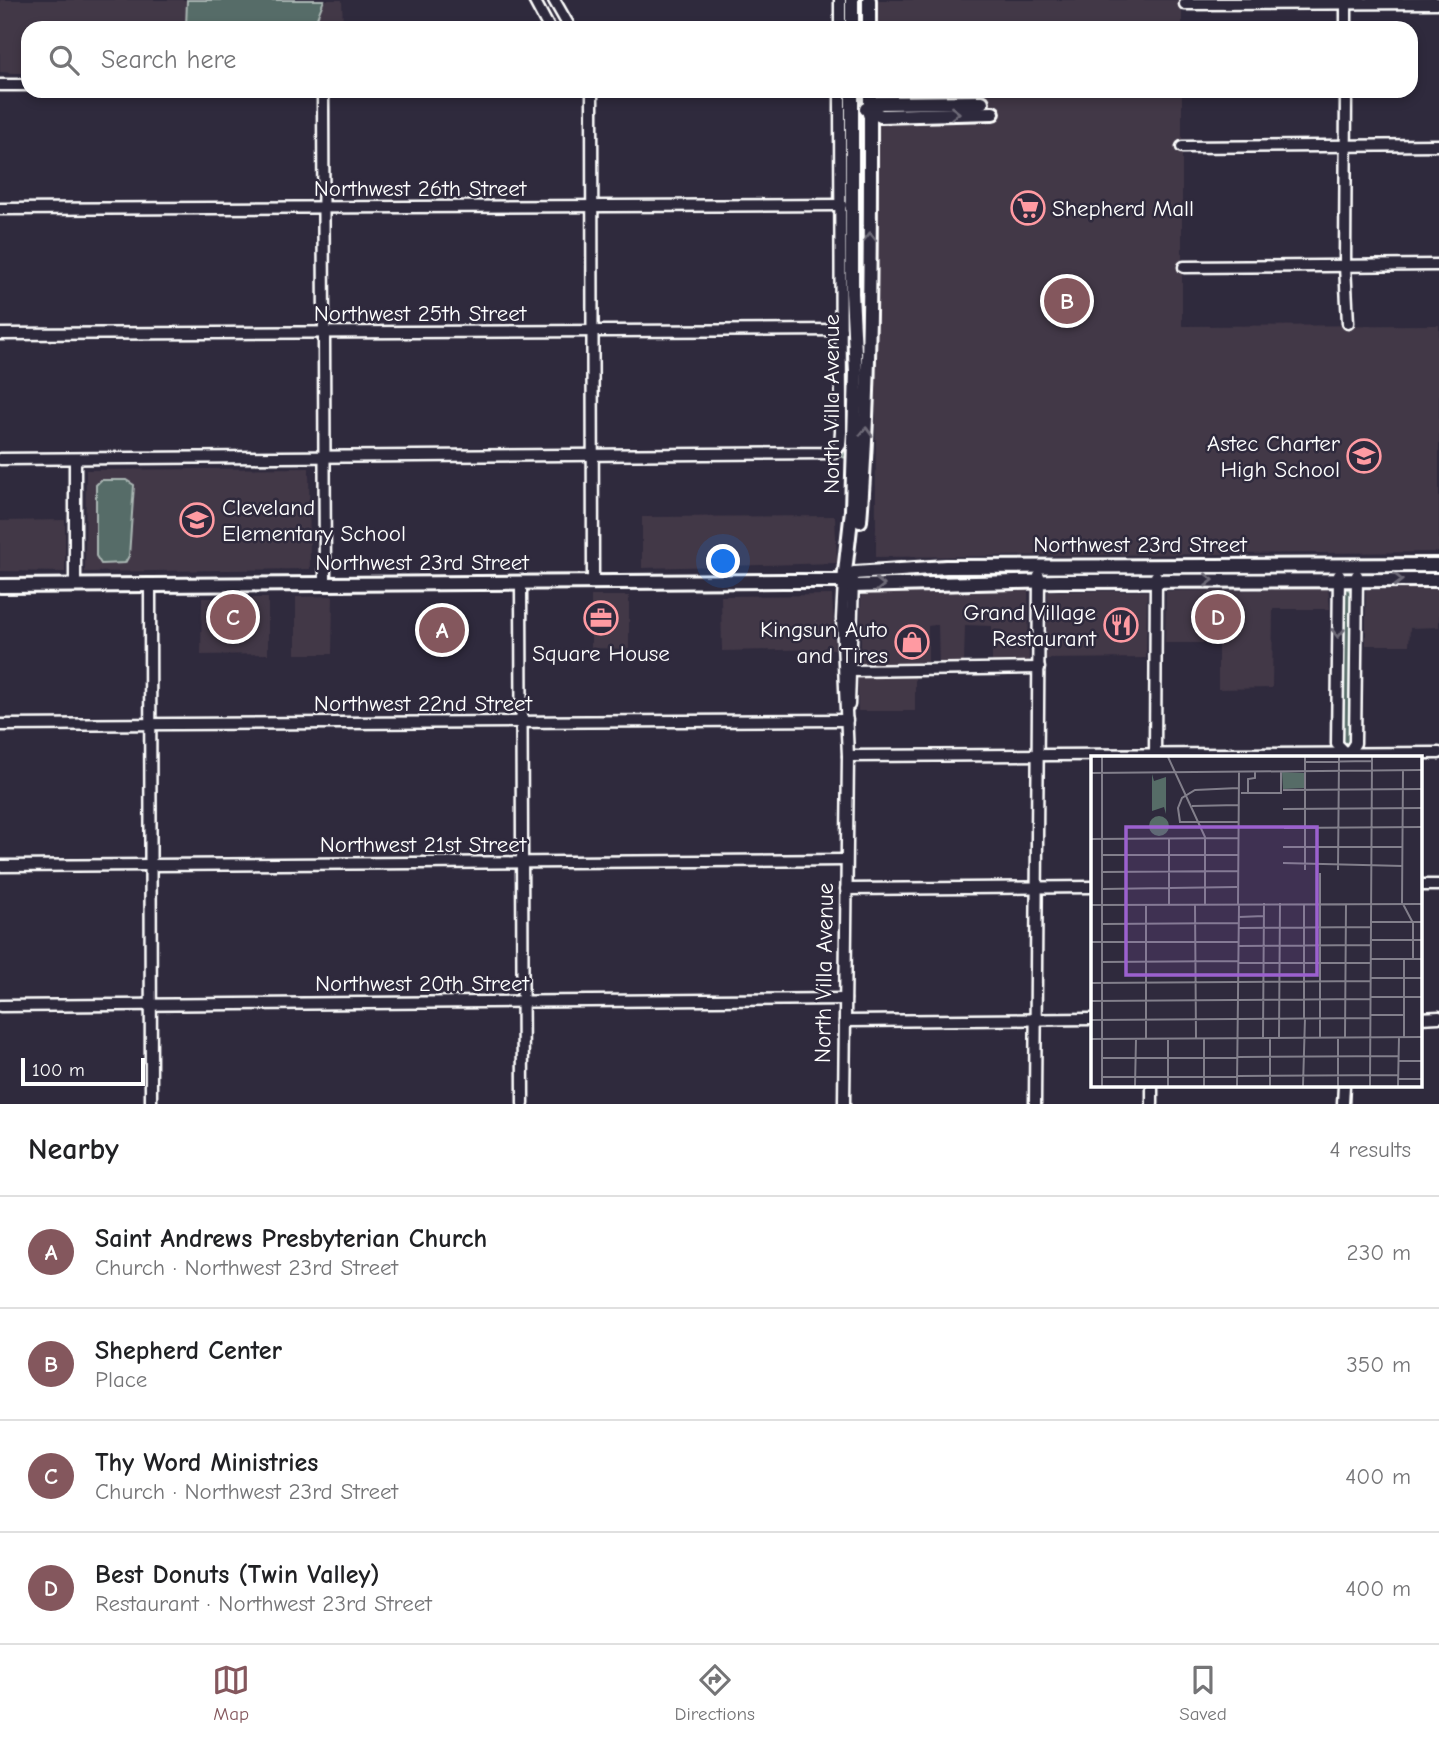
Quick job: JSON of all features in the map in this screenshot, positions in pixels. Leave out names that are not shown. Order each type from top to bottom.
[{"type":"main road","points":[[852,0],[852,21]]},
{"type":"main road","points":[[869,0],[869,21]]},
{"type":"main road","name":"North Villa Avenue","points":[[850,580],[856,346],[852,293],[852,98]]},
{"type":"main road","points":[[858,98],[870,113],[881,116],[993,113]]},
{"type":"main road","name":"North Villa Avenue","points":[[850,580],[866,440],[870,98]]},
{"type":"main road","points":[[852,144],[877,103],[982,102]]},
{"type":"main road","points":[[852,293],[868,311],[856,346]]},
{"type":"main road","points":[[1261,564],[1262,580]]},
{"type":"main road","name":"Northwest 23rd Street","points":[[850,580],[906,569],[946,567],[1439,565]]},
{"type":"main road","points":[[991,566],[991,583]]},
{"type":"main road","points":[[1059,581],[1075,566],[1108,581]]},
{"type":"main road","points":[[946,567],[947,584]]},
{"type":"main road","points":[[906,569],[907,585]]},
{"type":"main road","name":"Northwest 23rd Street","points":[[0,586],[850,580],[907,585],[1039,581],[1439,580]]},
{"type":"street","points":[[534,0],[545,21]]},
{"type":"street","points":[[554,0],[566,21]]},
{"type":"street","points":[[840,0],[840,21]]},
{"type":"street","points":[[1346,2],[1346,21]]},
{"type":"street","points":[[1185,4],[1439,3]]},
{"type":"street","points":[[0,85],[21,85]]},
{"type":"street","points":[[323,98],[325,584]]},
{"type":"street","points":[[592,98],[593,582]]},
{"type":"street","name":"North Villa Avenue","points":[[593,456],[831,454],[841,442],[841,98]]},
{"type":"street","points":[[1346,98],[1345,266],[1348,323]]},
{"type":"street","points":[[1182,147],[1439,145]]},
{"type":"street","name":"Northwest 26th Street","points":[[0,209],[841,205]]},
{"type":"street","points":[[1184,267],[1439,265]]},
{"type":"street","name":"Northwest 25th Street","points":[[0,334],[841,330]]},
{"type":"street","points":[[0,459],[593,456]]},
{"type":"street","points":[[75,459],[75,586]]},
{"type":"street","points":[[1339,564],[1337,744],[1346,755]]},
{"type":"street","points":[[1346,755],[1354,743],[1357,564]]},
{"type":"street","points":[[1155,756],[1156,565]]},
{"type":"street","points":[[1035,1104],[1039,566]]},
{"type":"street","name":"North Villa Avenue","points":[[847,718],[852,671],[850,580]]},
{"type":"street","name":"North Villa Avenue","points":[[844,1104],[848,756],[842,619],[850,580]]},
{"type":"street","points":[[521,583],[523,1104]]},
{"type":"street","points":[[150,586],[151,1104]]},
{"type":"street","points":[[852,671],[1039,668]]},
{"type":"street","name":"Northwest 22nd Street","points":[[0,726],[847,718]]},
{"type":"street","points":[[848,756],[1439,753]]},
{"type":"street","name":"Northwest 21st Street","points":[[0,866],[846,860]]},
{"type":"street","points":[[846,889],[1091,887]]},
{"type":"street","name":"Northwest 20th Street","points":[[0,1006],[845,999]]},
{"type":"street","points":[[845,1021],[1091,1019]]},
{"type":"street","points":[[1152,1086],[1152,1104]]},
{"type":"street","points":[[1343,1086],[1343,1104]]},
{"type":"shaded area","points":[[0,0],[342,0],[343,21],[21,21],[21,73],[0,72]]},
{"type":"shaded area","points":[[874,0],[1182,0],[1182,21],[875,21]]},
{"type":"shaded area","name":"Shepherd Mall","points":[[875,98],[1182,98],[1182,326],[1439,325],[1439,552],[876,557]]},
{"type":"shaded area","name":"Cleveland Elementary School","points":[[309,468],[310,569],[85,572],[86,470]]},
{"type":"shaded area","points":[[835,516],[837,563],[642,568],[642,517]]},
{"type":"shaded area","points":[[65,520],[65,572],[0,571],[0,521]]},
{"type":"shaded area","points":[[1328,588],[1330,609],[1273,609],[1272,688],[1218,689],[1218,643],[1165,643],[1166,591]]},
{"type":"shaded area","points":[[1439,588],[1439,627],[1410,628],[1409,645],[1366,645],[1366,590]]},
{"type":"shaded area","points":[[1028,590],[1029,664],[992,664],[992,626],[965,625],[964,664],[939,665],[938,625],[935,625],[928,626],[928,665],[861,665],[861,595],[897,591]]},
{"type":"shaded area","points":[[1048,591],[1147,591],[1146,658],[1046,659]]},
{"type":"shaded area","points":[[832,595],[835,649],[722,651],[721,596]]},
{"type":"shaded area","points":[[333,596],[332,654],[296,654],[296,597]]},
{"type":"shaded area","points":[[591,596],[629,596],[629,649],[591,648]]},
{"type":"shaded area","points":[[202,598],[268,598],[268,654],[201,655]]},
{"type":"shaded area","points":[[858,676],[915,676],[915,711],[858,711]]},
{"type":"green space","points":[[187,0],[324,0],[316,21],[186,21]]},
{"type":"green space","points":[[844,98],[847,98],[847,458],[842,457],[845,449]]},
{"type":"green space","points":[[863,143],[865,298],[861,293],[857,209]]},
{"type":"green space","points":[[101,480],[126,480],[134,485],[129,556],[125,563],[101,564],[96,556],[96,485]]},
{"type":"green space","points":[[1346,588],[1352,592],[1351,747],[1340,747],[1343,590]]},
{"type":"place","name":"Shepherd Mall","points":[[1028,208]]},
{"type":"place","name":"Shepherd Center","points":[[1067,301]]},
{"type":"place","name":"Astec Charter High School","points":[[1364,456]]},
{"type":"place","name":"Cleveland Elementary School","points":[[197,520]]},
{"type":"place","name":"Thy Word Ministries","points":[[233,617]]},
{"type":"place","name":"Best Donuts (Twin Valley)","points":[[1218,617]]},
{"type":"place","name":"Square House","points":[[601,618]]},
{"type":"place","name":"Grand Village Restaurant","points":[[1121,625]]},
{"type":"place","name":"Saint Andrews Presbyterian Church","points":[[442,630]]},
{"type":"place","name":"Kingsun Auto and Tires","points":[[912,642]]}]
